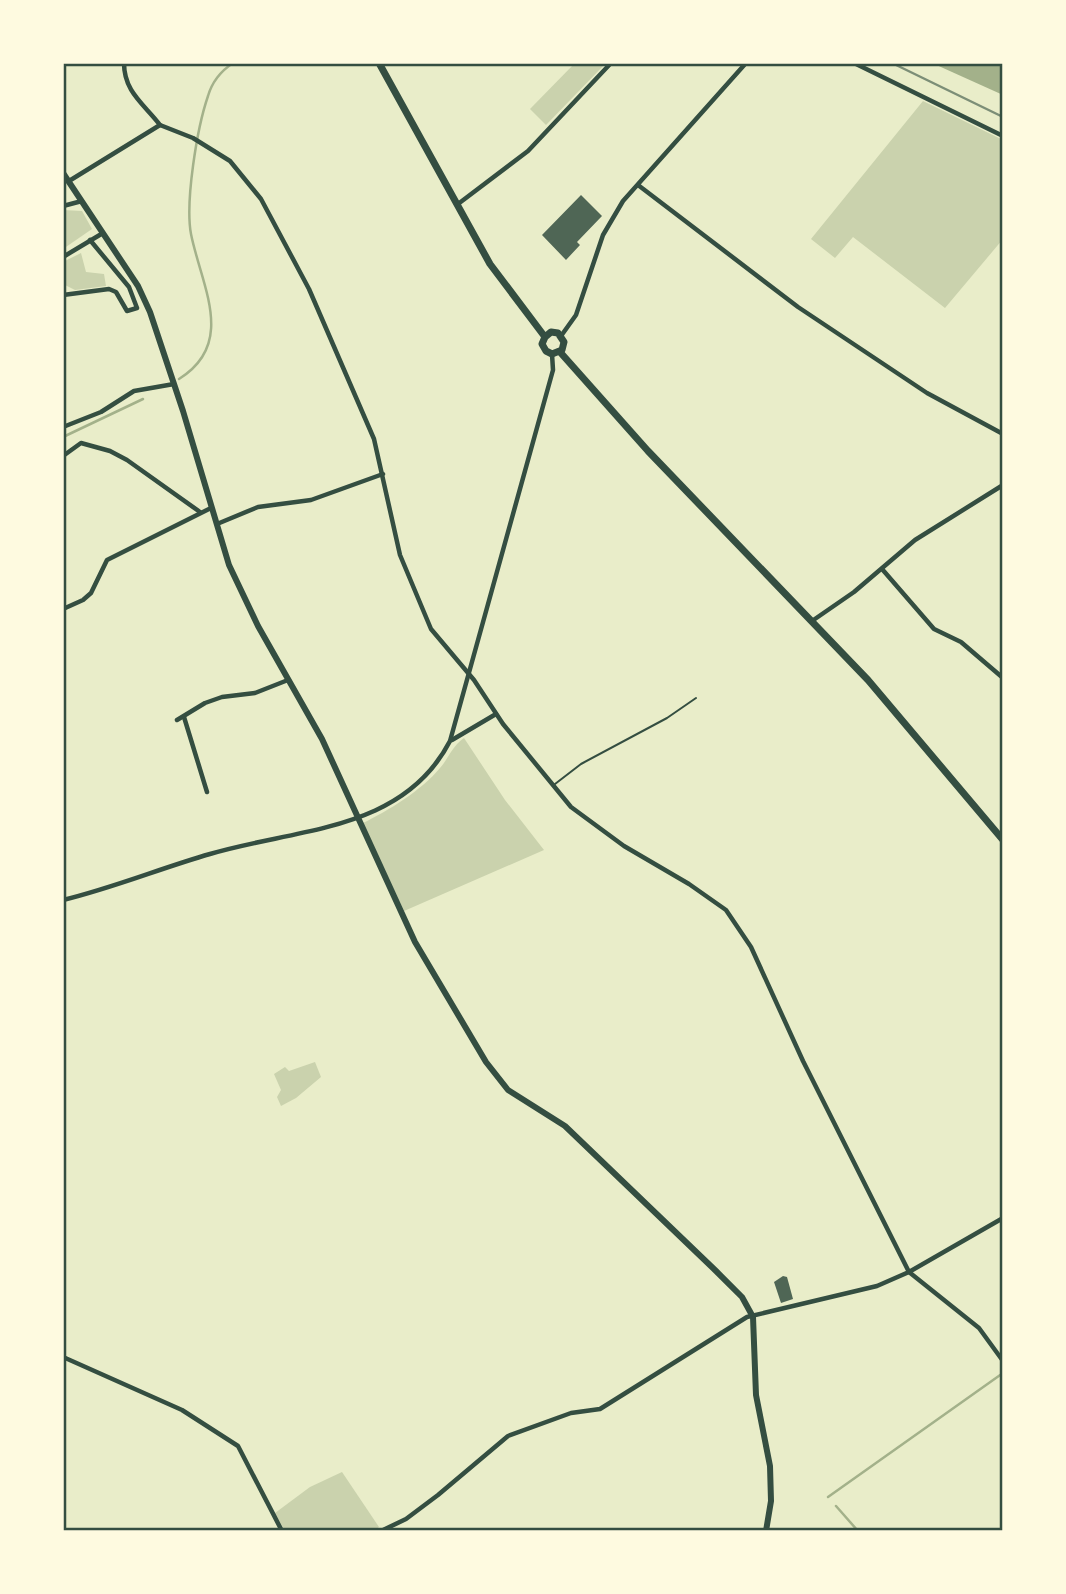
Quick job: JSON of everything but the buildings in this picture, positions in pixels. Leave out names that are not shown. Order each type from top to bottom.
[{"type":"main road","points":[[379,63],[490,264],[545,337],[543,348],[556,353],[868,680],[1003,840]]},
{"type":"main road","points":[[63,173],[146,303],[174,384],[215,525],[240,590],[322,739],[415,942],[501,1084],[565,1126],[742,1297],[753,1317],[756,1395],[771,1476],[771,1501],[765,1531]]},
{"type":"main road","points":[[545,337],[555,332],[561,335],[564,346],[556,353]]},
{"type":"street","points":[[124,63],[124,76],[133,96],[160,125],[193,138],[230,161],[261,199],[328,330],[374,439],[400,555],[419,605],[444,648],[468,673],[496,713],[571,807],[592,824],[726,910],[751,947],[803,1061],[909,1272],[979,1328],[1003,1361]]},
{"type":"street","points":[[457,205],[528,151],[611,63]]},
{"type":"street","points":[[561,335],[576,315],[610,220],[746,63]]},
{"type":"street","points":[[854,63],[1003,136]]},
{"type":"street","points":[[69,181],[160,125]]},
{"type":"street","points":[[638,185],[798,307],[927,393],[1003,434]]},
{"type":"street","points":[[63,206],[82,201]]},
{"type":"street","points":[[63,257],[103,233]]},
{"type":"street","points":[[63,295],[109,289],[116,292],[127,311],[137,308],[129,287],[90,240]]},
{"type":"street","points":[[63,900],[213,853],[358,820],[428,776],[450,741],[556,353]]},
{"type":"street","points":[[63,427],[101,412],[134,391],[174,384]]},
{"type":"street","points":[[63,456],[81,443],[110,451],[200,512]]},
{"type":"street","points":[[215,525],[258,507],[311,500],[383,474]]},
{"type":"street","points":[[812,621],[882,569],[915,540],[1003,485]]},
{"type":"street","points":[[63,609],[83,600],[90,593],[107,559],[211,508]]},
{"type":"street","points":[[882,569],[934,629],[961,642],[1003,678]]},
{"type":"street","points":[[177,720],[222,697],[255,693],[289,679]]},
{"type":"street","points":[[450,741],[496,713]]},
{"type":"street","points":[[184,717],[207,792]]},
{"type":"street","points":[[381,1531],[405,1519],[438,1495],[508,1436],[571,1413],[600,1409],[747,1317],[877,1286],[909,1272],[1003,1218]]},
{"type":"street","points":[[63,1357],[182,1410],[238,1446],[282,1531]]},
{"type":"lane","points":[[554,784],[581,764],[657,724],[696,698]]},
{"type":"shaded area","points":[[575,63],[606,63],[546,125],[530,109]]},
{"type":"shaded area","points":[[932,63],[1003,63],[1003,95]]},
{"type":"shaded area","points":[[923,101],[1003,140],[1003,239],[945,308],[853,237],[835,258],[811,239]]},
{"type":"shaded area","points":[[63,210],[82,211],[92,229],[63,249]]},
{"type":"shaded area","points":[[81,253],[86,272],[104,274],[106,286],[75,290],[63,284],[63,262]]},
{"type":"shaded area","points":[[464,738],[505,800],[544,850],[404,911],[363,823],[394,806],[424,784]]},
{"type":"shaded area","points":[[315,1062],[321,1077],[296,1098],[281,1106],[277,1097],[281,1090],[274,1074],[285,1067],[289,1071]]},
{"type":"shaded area","points":[[342,1472],[379,1527],[374,1531],[285,1531],[275,1513],[310,1487]]},
{"type":"waterway","points":[[179,379],[197,365],[207,348],[211,331],[207,293],[191,234],[191,185],[200,127],[210,91],[218,77],[233,63]]},
{"type":"waterway","points":[[63,437],[143,399]]},
{"type":"waterway","points":[[828,1497],[1003,1373]]},
{"type":"waterway","points":[[836,1506],[858,1531]]},
{"type":"railway","points":[[892,63],[1003,117]]}]
